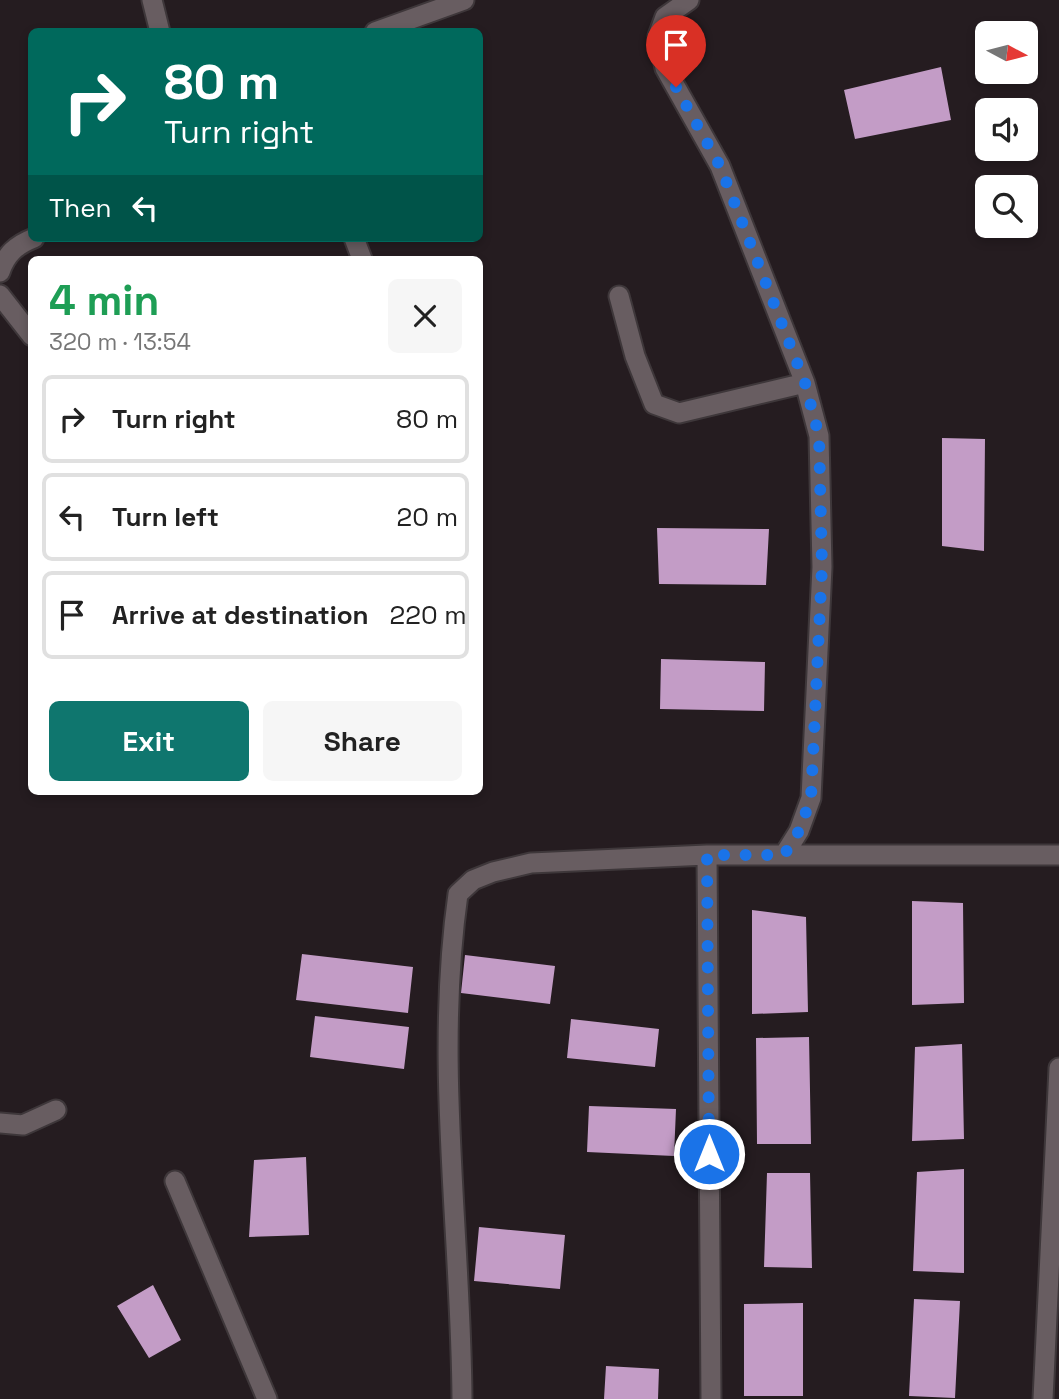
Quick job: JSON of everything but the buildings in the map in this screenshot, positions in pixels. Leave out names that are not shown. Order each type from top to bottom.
[{"type":"street","points":[[152,0],[159,28]]},
{"type":"street","points":[[381,28],[408,9],[464,0]]},
{"type":"street","points":[[689,0],[665,17],[658,36],[665,68],[720,166],[805,383],[819,436],[822,567],[811,798],[799,831],[784,855]]},
{"type":"street","points":[[0,272],[5,258],[19,244],[28,240]]},
{"type":"street","points":[[0,295],[28,332]]},
{"type":"street","points":[[619,296],[635,356],[654,404],[679,413],[805,383]]},
{"type":"street","points":[[707,855],[711,1399]]},
{"type":"street","points":[[461,1399],[448,1093],[452,953],[458,894],[473,880],[531,863],[707,855],[1059,855]]},
{"type":"street","points":[[1043,1399],[1051,1369],[1059,1068]]},
{"type":"street","points":[[0,1123],[23,1125],[56,1110]]},
{"type":"street","points":[[174,1181],[267,1399]]},
{"type":"route","points":[[676,87],[720,166],[805,383],[819,436],[822,567],[811,798],[799,831],[784,855],[707,855],[709,1154]]}]
